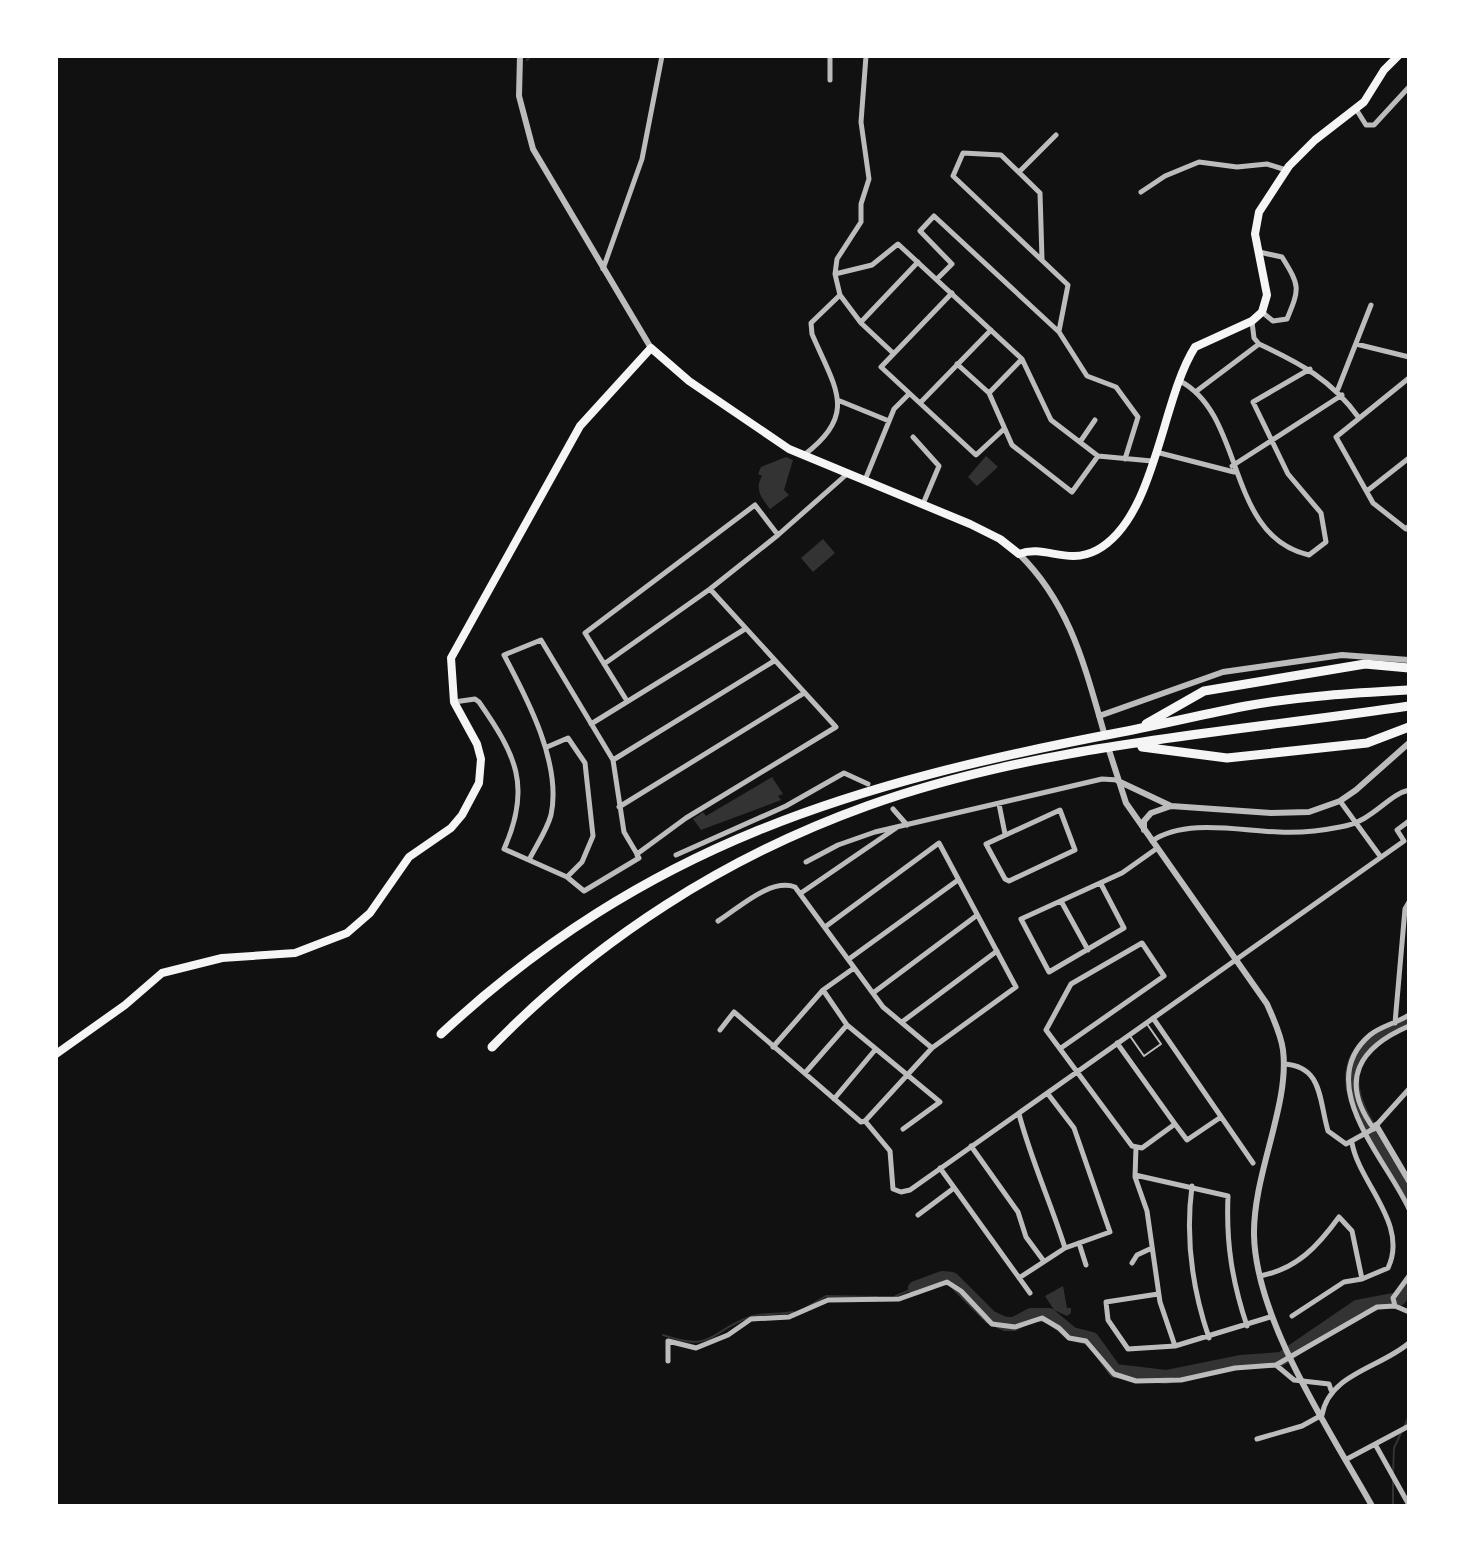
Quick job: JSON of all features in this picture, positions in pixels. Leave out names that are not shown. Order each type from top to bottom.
[{"type":"highway","points":[[56,1054],[125,1005],[162,973],[222,958],[295,953],[327,943],[356,927],[370,913],[403,862],[451,828],[472,800],[479,783],[481,759],[477,744],[454,702],[451,658],[580,426],[651,348],[689,381],[763,434],[847,474],[985,531],[1019,554],[1040,553],[1069,558],[1100,549],[1133,510],[1190,354],[1199,343],[1252,321],[1262,312],[1267,295],[1256,220],[1287,170],[1315,140],[1356,109],[1398,56]]},
{"type":"highway","points":[[1136,729],[1204,691],[1365,664],[1409,668]]},
{"type":"highway","points":[[441,1034],[557,938],[652,878],[722,844],[846,796],[929,773],[1248,706],[1332,695],[1409,690]]},
{"type":"highway","points":[[492,1047],[558,985],[616,939],[714,875],[765,849],[868,805],[930,787],[1093,751],[1409,706]]},
{"type":"highway","points":[[1127,745],[1227,758],[1367,743],[1409,727]]},
{"type":"street","points":[[520,56],[519,96],[533,149],[651,348]]},
{"type":"street","points":[[603,269],[642,159],[662,56]]},
{"type":"street","points":[[830,56],[830,80]]},
{"type":"street","points":[[866,56],[861,122],[869,179],[861,204],[861,222],[837,259],[835,274],[840,295],[861,323],[893,353]]},
{"type":"street","points":[[1356,109],[1366,125],[1374,125],[1409,87]]},
{"type":"street","points":[[1019,172],[1056,135]]},
{"type":"street","points":[[1042,259],[1040,193],[1001,155],[963,153],[953,176],[1068,285],[1059,332]]},
{"type":"street","points":[[1141,192],[1165,176],[1199,162],[1237,167],[1267,164],[1287,170]]},
{"type":"street","points":[[937,279],[952,264],[920,231],[934,216],[1059,332],[1087,376],[1116,387],[1138,417],[1125,459]]},
{"type":"street","points":[[835,274],[872,265],[898,244],[1022,359],[1048,416],[1098,456],[1125,459],[1154,457],[1234,469],[1340,392],[1371,305]]},
{"type":"street","points":[[1259,252],[1282,257],[1298,281],[1298,292],[1287,319],[1273,321],[1262,312]]},
{"type":"street","points":[[861,323],[918,262]]},
{"type":"street","points":[[952,293],[881,367],[976,455],[1004,429]]},
{"type":"street","points":[[804,455],[833,430],[840,401],[812,334],[811,323],[840,295]]},
{"type":"street","points":[[1252,321],[1254,338],[1259,344],[1310,369],[1340,392],[1359,418]]},
{"type":"street","points":[[920,403],[991,330]]},
{"type":"street","points":[[1198,390],[1259,344]]},
{"type":"street","points":[[1356,344],[1409,357]]},
{"type":"street","points":[[989,393],[1022,359]]},
{"type":"street","points":[[957,364],[989,393],[1004,429],[1017,450],[1072,492],[1098,456]]},
{"type":"street","points":[[1180,381],[1198,390],[1216,419],[1250,503],[1275,538],[1306,555],[1326,542],[1321,513],[1302,485],[1288,474],[1253,402],[1310,369]]},
{"type":"street","points":[[1409,378],[1336,437],[1373,503],[1406,529],[1409,526]]},
{"type":"street","points":[[865,480],[889,421],[909,394]]},
{"type":"street","points":[[840,401],[889,421]]},
{"type":"street","points":[[1080,442],[1095,420]]},
{"type":"street","points":[[913,437],[939,466],[923,504]]},
{"type":"street","points":[[1367,491],[1409,458]]},
{"type":"street","points":[[604,664],[710,589],[847,474]]},
{"type":"street","points":[[627,701],[585,633],[755,505],[778,535]]},
{"type":"street","points":[[1019,554],[1041,576],[1063,609],[1118,780],[1144,832],[1236,959],[1273,1018],[1284,1064],[1256,1209],[1259,1276],[1270,1317],[1372,1506]]},
{"type":"street","points":[[637,854],[686,818],[836,727],[710,589]]},
{"type":"street","points":[[591,724],[745,629]]},
{"type":"street","points":[[454,702],[475,699],[479,702],[514,759],[520,799],[516,822],[504,849],[567,877],[584,891],[639,858],[624,832],[613,760],[541,640],[504,655],[528,700],[547,747],[551,815],[529,860]]},
{"type":"street","points":[[1099,716],[1223,672],[1342,655],[1409,660]]},
{"type":"street","points":[[613,760],[774,661]]},
{"type":"street","points":[[619,807],[804,693]]},
{"type":"street","points":[[547,747],[568,738],[585,763],[593,836],[582,862],[567,877]]},
{"type":"street","points":[[806,862],[838,845],[897,827],[1102,779],[1118,780],[1171,806],[1292,814],[1340,801],[1370,780],[1409,743]]},
{"type":"street","points":[[676,855],[786,806],[844,773],[868,784]]},
{"type":"street","points":[[1151,842],[1164,833],[1195,829],[1300,832],[1345,827],[1363,820],[1409,790]]},
{"type":"street","points":[[1340,801],[1380,856]]},
{"type":"street","points":[[999,804],[1005,834]]},
{"type":"street","points":[[1144,832],[1144,821],[1151,813],[1171,806]]},
{"type":"street","points":[[893,809],[907,825]]},
{"type":"street","points":[[1060,810],[1077,848],[1009,881],[986,844],[1005,834],[1060,810]]},
{"type":"street","points":[[720,1030],[734,1012],[834,1099],[865,1121],[890,1151],[893,1189],[901,1192],[910,1190],[1404,841],[1397,830],[1409,821]]},
{"type":"street","points":[[801,893],[897,827]]},
{"type":"street","points":[[825,927],[939,843],[1016,987],[932,1048],[865,1121]]},
{"type":"street","points":[[1101,884],[1124,928],[1049,972],[1021,919],[1101,884],[1156,849]]},
{"type":"street","points":[[849,959],[958,880]]},
{"type":"street","points":[[718,921],[778,885],[788,884],[801,893],[883,1007],[932,1048]]},
{"type":"street","points":[[1061,901],[1088,950]]},
{"type":"street","points":[[1397,1030],[1394,1023],[1405,909],[1409,902]]},
{"type":"street","points":[[873,993],[976,916]]},
{"type":"street","points":[[1061,1048],[1164,976],[1142,943],[1071,984],[1046,1030],[1132,1146],[1142,1148],[1175,1124]]},
{"type":"street","points":[[902,1022],[997,951]]},
{"type":"street","points":[[773,1047],[823,990],[854,968]]},
{"type":"street","points":[[823,990],[847,1025],[940,1102],[903,1129]]},
{"type":"street","points":[[1409,1015],[1369,1036],[1351,1068],[1351,1104],[1409,1209]]},
{"type":"street","points":[[1153,1018],[1253,1163]]},
{"type":"street","points":[[805,1073],[847,1025]]},
{"type":"street","points":[[1409,1026],[1369,1048],[1358,1072],[1360,1106],[1409,1181]]},
{"type":"street","points":[[1117,1043],[1187,1140],[1221,1117]]},
{"type":"street","points":[[834,1099],[875,1050]]},
{"type":"street","points":[[1284,1064],[1311,1073],[1316,1078],[1328,1131],[1340,1142],[1352,1143],[1367,1135],[1409,1089]]},
{"type":"street","points":[[1019,1278],[1065,1248],[1110,1232],[1074,1128],[1048,1094]]},
{"type":"street","points":[[1018,1114],[1031,1160],[1043,1182],[1065,1248]]},
{"type":"street","points":[[1292,1316],[1344,1282],[1362,1279],[1388,1268],[1394,1255],[1384,1211],[1371,1184],[1356,1164],[1352,1143]]},
{"type":"street","points":[[971,1146],[1018,1212],[1026,1237],[1043,1260]]},
{"type":"street","points":[[1136,1147],[1135,1175],[1147,1211],[1158,1294],[1175,1346]]},
{"type":"street","points":[[940,1168],[1030,1293]]},
{"type":"street","points":[[1135,1175],[1228,1196],[1226,1239],[1232,1283],[1247,1326]]},
{"type":"street","points":[[1192,1186],[1188,1241],[1196,1300],[1209,1338]]},
{"type":"street","points":[[918,1215],[954,1188]]},
{"type":"street","points":[[1259,1276],[1279,1273],[1309,1254],[1339,1217],[1352,1231],[1362,1279]]},
{"type":"street","points":[[1079,1243],[1086,1265]]},
{"type":"street","points":[[1132,1263],[1137,1255],[1152,1248]]},
{"type":"street","points":[[1395,1306],[1393,1298],[1409,1276]]},
{"type":"street","points":[[668,1361],[668,1341],[696,1348],[728,1335],[751,1319],[789,1317],[828,1300],[899,1299],[947,1282],[999,1327],[1015,1327],[1033,1319],[1050,1321],[1069,1338],[1086,1341],[1105,1367],[1122,1377],[1181,1380],[1235,1368],[1276,1365],[1363,1313],[1395,1306],[1409,1312]]},
{"type":"street","points":[[1158,1294],[1106,1302],[1108,1320],[1128,1349],[1175,1346],[1270,1317]]},
{"type":"street","points":[[1257,1439],[1302,1426],[1322,1415],[1331,1390],[1357,1372],[1394,1356],[1409,1343]]},
{"type":"street","points":[[1276,1365],[1294,1380],[1329,1384],[1331,1390]]},
{"type":"street","points":[[1347,1459],[1409,1426]]},
{"type":"street","points":[[1375,1444],[1409,1505]]},
{"type":"lane","points":[[1129,1035],[1144,1056],[1161,1044],[1146,1023]]},
{"type":"shaded area","points":[[986,456],[998,467],[977,486],[968,477]]},
{"type":"shaded area","points":[[786,457],[793,460],[784,490],[789,495],[770,509],[760,494],[762,476],[758,474],[761,467]]},
{"type":"shaded area","points":[[823,539],[835,553],[813,572],[801,558]]},
{"type":"shaded area","points":[[772,777],[783,794],[778,796],[781,800],[701,830],[693,819],[703,812],[706,816]]},
{"type":"shaded area","points":[[1063,1286],[1067,1308],[1071,1308],[1067,1316],[1054,1310],[1045,1296]]},
{"type":"waterway","points":[[527,60],[531,56]]},
{"type":"waterway","points":[[1409,1020],[1370,1041],[1353,1069],[1352,1084],[1361,1113],[1409,1199]]},
{"type":"waterway","points":[[915,1288],[942,1278],[952,1279],[990,1317],[1005,1324],[1014,1324],[1031,1315],[1049,1315],[1072,1334],[1092,1339],[1115,1371],[1166,1377],[1240,1362],[1281,1359],[1357,1307],[1399,1299],[1409,1286]]},
{"type":"waterway","points":[[896,1296],[915,1288]]},
{"type":"waterway","points":[[807,1307],[826,1296],[877,1297]]},
{"type":"waterway","points":[[663,1335],[692,1342],[702,1341],[750,1317],[793,1312]]},
{"type":"waterway","points":[[1404,1427],[1409,1416]]},
{"type":"waterway","points":[[1393,1473],[1394,1448],[1401,1433]]},
{"type":"waterway","points":[[1393,1479],[1393,1506]]}]
